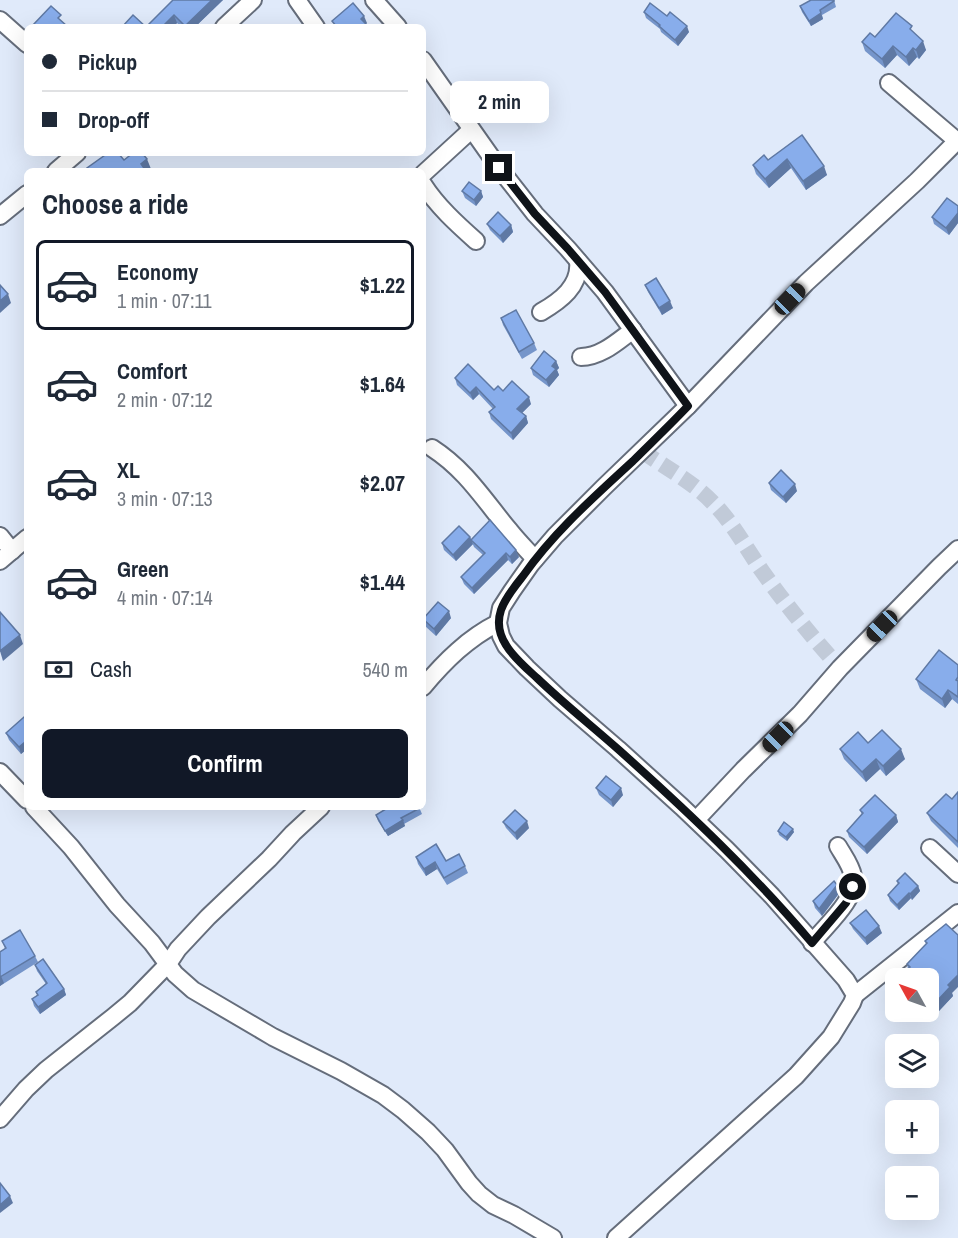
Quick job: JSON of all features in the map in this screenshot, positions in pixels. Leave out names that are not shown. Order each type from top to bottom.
[{"type":"street","points":[[227,24],[253,0]]},
{"type":"street","points":[[297,0],[314,24]]},
{"type":"street","points":[[374,0],[395,24]]},
{"type":"street","points":[[0,20],[24,41]]},
{"type":"street","points":[[426,64],[499,168],[633,330],[688,406]]},
{"type":"street","points":[[855,995],[846,980],[772,896],[696,820],[526,668],[506,646],[498,623],[501,608],[512,591],[555,536],[688,406],[806,283],[957,141],[889,83]]},
{"type":"street","points":[[426,171],[471,130]]},
{"type":"street","points":[[60,168],[74,156]]},
{"type":"street","points":[[426,189],[476,241]]},
{"type":"street","points":[[0,216],[24,197]]},
{"type":"street","points":[[542,312],[558,301],[573,286],[579,267],[578,261]]},
{"type":"street","points":[[581,357],[596,354],[633,330]]},
{"type":"street","points":[[432,448],[446,457],[460,471],[535,559]]},
{"type":"street","points":[[0,536],[6,556],[24,541]]},
{"type":"street","points":[[696,820],[800,714],[840,668],[958,549]]},
{"type":"street","points":[[426,683],[459,649],[480,632],[498,623]]},
{"type":"street","points":[[0,772],[24,797]]},
{"type":"street","points":[[37,810],[152,943],[175,974],[193,990],[273,1037],[341,1071],[382,1095],[403,1110],[445,1150],[479,1194],[493,1205],[553,1238]]},
{"type":"street","points":[[0,1119],[46,1070],[113,1017],[168,964],[178,949],[208,917],[318,810]]},
{"type":"street","points":[[812,943],[846,903],[853,887],[854,877],[838,846]]},
{"type":"street","points":[[930,848],[958,874]]},
{"type":"street","points":[[616,1238],[796,1076],[831,1037],[855,995],[958,913]]},
{"type":"building","points":[[173,0],[212,0],[187,24],[183,24],[174,15],[165,24],[149,24]]},
{"type":"building","points":[[811,0],[834,1],[809,21],[800,6]]},
{"type":"building","points":[[353,3],[364,16],[361,19],[366,24],[334,24],[332,21]]},
{"type":"building","points":[[650,3],[667,16],[670,12],[687,26],[675,40],[644,12]]},
{"type":"building","points":[[51,6],[61,15],[58,18],[65,24],[34,24]]},
{"type":"building","points":[[896,13],[912,26],[910,29],[923,41],[906,57],[893,46],[882,59],[862,42],[870,33],[875,37]]},
{"type":"building","points":[[133,15],[143,24],[125,24]]},
{"type":"building","points":[[802,135],[824,166],[803,181],[787,159],[765,179],[753,165],[764,155],[768,160]]},
{"type":"building","points":[[104,156],[121,156],[124,160],[129,156],[144,156],[147,159],[141,164],[144,168],[87,168]]},
{"type":"building","points":[[469,182],[481,191],[474,200],[462,191]]},
{"type":"building","points":[[947,198],[958,206],[958,213],[946,228],[932,217]]},
{"type":"building","points":[[498,212],[511,225],[500,236],[487,224]]},
{"type":"building","points":[[656,278],[670,301],[659,308],[645,285]]},
{"type":"building","points":[[0,285],[8,294],[0,301]]},
{"type":"building","points":[[516,310],[534,343],[519,352],[501,318]]},
{"type":"building","points":[[544,351],[556,361],[552,366],[556,369],[546,380],[531,368]]},
{"type":"building","points":[[468,364],[494,390],[498,386],[503,391],[512,381],[529,397],[517,409],[526,416],[511,433],[489,412],[495,407],[476,387],[470,393],[455,378]]},
{"type":"building","points":[[781,470],[795,484],[783,497],[769,483]]},
{"type":"building","points":[[490,520],[516,550],[510,557],[506,553],[472,588],[461,577],[485,553],[471,540]]},
{"type":"building","points":[[459,526],[470,537],[453,555],[442,543]]},
{"type":"building","points":[[438,602],[449,611],[434,629],[426,622],[426,616]]},
{"type":"building","points":[[0,612],[20,635],[0,651]]},
{"type":"building","points":[[939,650],[958,665],[956,680],[958,681],[958,697],[948,690],[942,699],[916,679]]},
{"type":"building","points":[[24,717],[24,743],[19,747],[6,733]]},
{"type":"building","points":[[882,730],[901,749],[883,766],[876,759],[862,772],[840,749],[858,732],[868,743]]},
{"type":"building","points":[[606,776],[621,788],[611,800],[596,788]]},
{"type":"building","points":[[958,792],[958,842],[927,813],[946,794],[952,799]]},
{"type":"building","points":[[875,795],[896,815],[864,847],[847,831],[863,813],[860,810]]},
{"type":"building","points":[[384,810],[416,810],[401,818],[403,820],[385,831],[376,815]]},
{"type":"building","points":[[515,810],[527,821],[515,833],[503,822]]},
{"type":"building","points":[[784,822],[793,829],[786,837],[778,831]]},
{"type":"building","points":[[436,844],[446,861],[459,854],[465,866],[444,878],[435,862],[424,869],[416,857]]},
{"type":"building","points":[[905,873],[918,886],[897,905],[888,895]]},
{"type":"building","points":[[834,881],[837,885],[819,909],[813,901]]},
{"type":"building","points":[[866,910],[879,926],[865,938],[850,923]]},
{"type":"building","points":[[946,924],[958,935],[958,975],[939,999],[939,968],[909,968],[907,964],[927,943],[925,941]]},
{"type":"building","points":[[20,930],[35,956],[0,977],[0,952],[6,948],[2,941]]},
{"type":"building","points":[[43,959],[64,989],[38,1007],[32,999],[38,995],[36,992],[47,983],[35,965]]},
{"type":"building","points":[[0,1183],[10,1196],[0,1205]]},
{"type":"tunnel","points":[[642,451],[697,488],[720,511],[780,596],[840,668]]},
{"type":"route","points":[[499,168],[535,214],[605,292],[688,406],[555,536],[531,564],[501,608],[498,623],[501,636],[506,646],[526,668],[728,850],[772,896],[812,943],[846,903],[853,887]]}]
